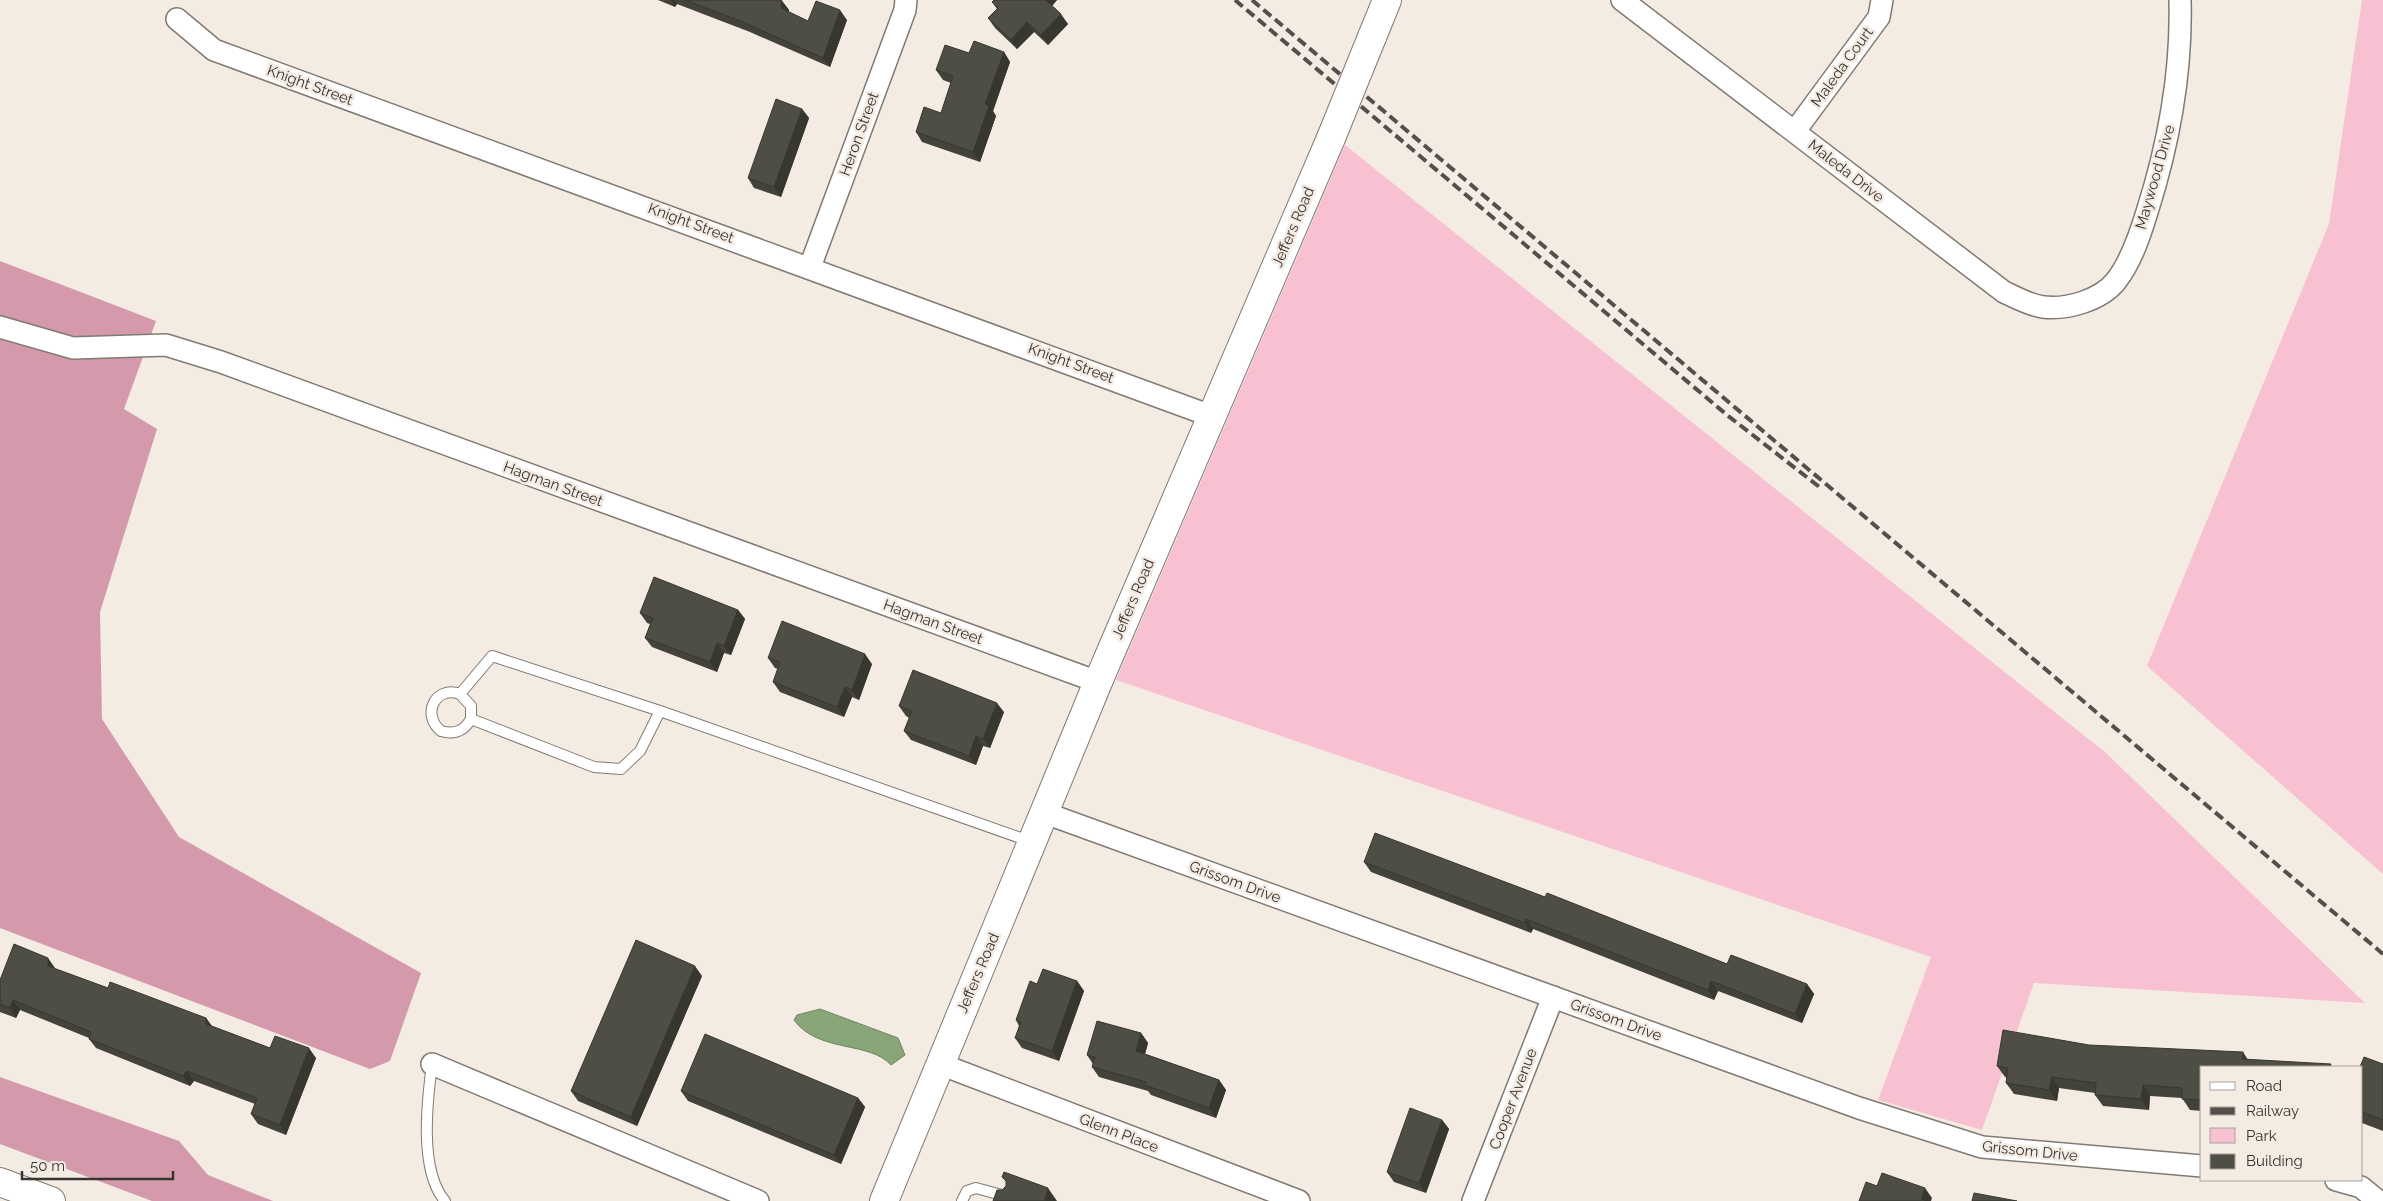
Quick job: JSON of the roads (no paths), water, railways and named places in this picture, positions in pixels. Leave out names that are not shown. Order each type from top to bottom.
[{"type":"main road","name":"Jeffers Road","points":[[884,1201],[1098,682],[1332,138],[1387,0]]},
{"type":"main road","points":[[0,1182],[51,1201]]},
{"type":"street","name":"Heron Street","points":[[810,267],[905,10],[906,0]]},
{"type":"street","name":"Maleda Drive","points":[[1622,0],[2004,292],[2026,303],[2045,307],[2084,302]]},
{"type":"street","name":"Maleda Court","points":[[1795,131],[1879,17],[1882,0]]},
{"type":"street","name":"Maywood Drive","points":[[2084,302],[2100,295],[2115,281],[2141,231],[2160,171],[2171,125],[2177,78],[2180,0]]},
{"type":"street","name":"Knight Street","points":[[177,19],[214,50],[810,267],[1211,416]]},
{"type":"street","name":"Hagman Street","points":[[0,327],[73,348],[166,345],[212,359],[1098,682]]},
{"type":"street","name":"Grissom Drive","points":[[1045,813],[1859,1108],[1982,1147],[2200,1166]]},
{"type":"street","name":"Cooper Avenue","points":[[1473,1201],[1553,998]]},
{"type":"street","points":[[432,1064],[758,1201]]},
{"type":"street","name":"Glenn Place","points":[[940,1064],[1299,1201]]},
{"type":"street","points":[[2340,1181],[2361,1187],[2378,1201]]},
{"type":"lane","points":[[460,694],[492,656],[660,711],[1033,842]]},
{"type":"lane","points":[[451,692],[460,694],[471,706],[471,719],[462,730],[455,733],[441,731],[432,720],[431,706],[439,695],[451,692]]},
{"type":"lane","points":[[471,719],[594,767],[621,769],[640,752],[660,711]]},
{"type":"lane","points":[[432,1064],[425,1117],[433,1178],[446,1201]]},
{"type":"lane","points":[[962,1201],[967,1190],[976,1188],[1010,1198]]},
{"type":"railway","points":[[1235,0],[1727,415],[1822,489]]},
{"type":"railway","points":[[1252,0],[2383,954]]}]
